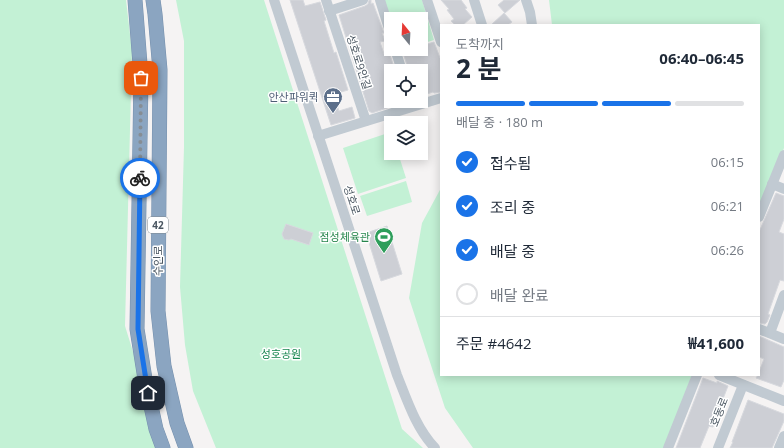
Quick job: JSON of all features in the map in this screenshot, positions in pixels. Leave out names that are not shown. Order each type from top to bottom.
[{"type":"highway","name":"수인로","points":[[135,0],[141,78],[138,329],[145,379],[156,429],[163,448]]},
{"type":"highway","name":"수인로","points":[[153,0],[160,70],[158,311],[164,366],[176,423],[186,448]]},
{"type":"street","name":"성호로","points":[[274,0],[397,374],[412,413],[434,448]]},
{"type":"street","name":"성호로9안길","points":[[326,0],[366,121]]},
{"type":"street","points":[[329,11],[363,0]]},
{"type":"street","points":[[380,0],[384,13]]},
{"type":"street","points":[[427,0],[440,39]]},
{"type":"street","points":[[474,0],[482,24]]},
{"type":"street","points":[[526,0],[532,24]]},
{"type":"street","points":[[428,101],[440,98]]},
{"type":"street","points":[[318,136],[402,108]]},
{"type":"street","points":[[760,214],[784,155]]},
{"type":"street","points":[[772,184],[784,189]]},
{"type":"street","points":[[770,333],[784,296]]},
{"type":"street","points":[[760,329],[784,338]]},
{"type":"street","points":[[668,448],[697,376]]},
{"type":"street","points":[[721,376],[784,402]]},
{"type":"street","name":"호동로","points":[[718,448],[743,385]]},
{"type":"street","points":[[779,448],[784,436]]},
{"type":"green space","points":[[0,0],[126,0],[132,51],[125,326],[163,448],[0,448]]},
{"type":"green space","name":"성호공원","points":[[176,0],[264,0],[402,429],[423,448],[216,448],[193,391],[185,345],[180,287],[184,147],[184,41]]},
{"type":"green space","points":[[384,0],[422,0],[426,12],[388,12]]},
{"type":"green space","points":[[549,0],[784,0],[784,148],[768,194],[760,212],[760,24],[552,24]]},
{"type":"green space","points":[[428,20],[434,40],[428,42]]},
{"type":"green space","points":[[384,134],[384,160],[400,160],[406,178],[358,194],[343,148]]},
{"type":"green space","points":[[406,181],[412,202],[367,216],[360,196]]},
{"type":"green space","points":[[440,190],[440,376],[692,376],[665,448],[473,448],[445,408],[409,298],[422,223]]},
{"type":"building","points":[[290,0],[303,0],[305,6],[320,2],[334,53],[336,52],[348,90],[334,94],[334,97],[339,111],[352,107],[355,118],[331,125]]},
{"type":"building","points":[[369,0],[371,0],[371,4],[373,3],[384,33],[382,33],[384,41],[380,42],[384,56],[390,56],[393,64],[384,64],[384,108],[387,108],[372,113],[369,111],[339,15],[368,4]]},
{"type":"building","points":[[441,0],[461,0],[467,8],[465,9],[472,17],[464,24],[454,24],[451,21],[454,19],[447,10],[449,9]]},
{"type":"building","points":[[504,0],[520,0],[505,13],[498,5]]},
{"type":"building","points":[[504,13],[512,22],[509,24],[492,24]]},
{"type":"building","points":[[434,42],[440,58],[440,92],[428,94],[428,64],[407,64],[404,56],[428,56],[428,44]]},
{"type":"building","points":[[776,193],[784,196],[784,219],[779,232],[784,234],[784,281],[780,280],[768,314],[770,315],[765,324],[760,323],[760,230]]},
{"type":"building","points":[[286,224],[313,233],[309,245],[291,239],[284,239],[282,234]]},
{"type":"building","name":"점성체육관","points":[[387,226],[402,274],[381,281],[366,233]]},
{"type":"building","points":[[760,336],[784,347],[784,380],[781,387],[756,378],[760,376],[760,369],[764,359],[760,357]]},
{"type":"building","points":[[703,378],[717,383],[717,381],[728,386],[720,409],[713,427],[709,426],[700,448],[676,448]]},
{"type":"building","points":[[748,400],[784,414],[784,421],[772,448],[730,448]]},
{"type":"way so far","points":[[140,178],[141,78]]},
{"type":"place","name":"안산파워퀵","points":[[333,114]]},
{"type":"place","name":"점성체육관","points":[[384,254]]},
{"type":"route","points":[[140,178],[138,329],[148,393]]}]
